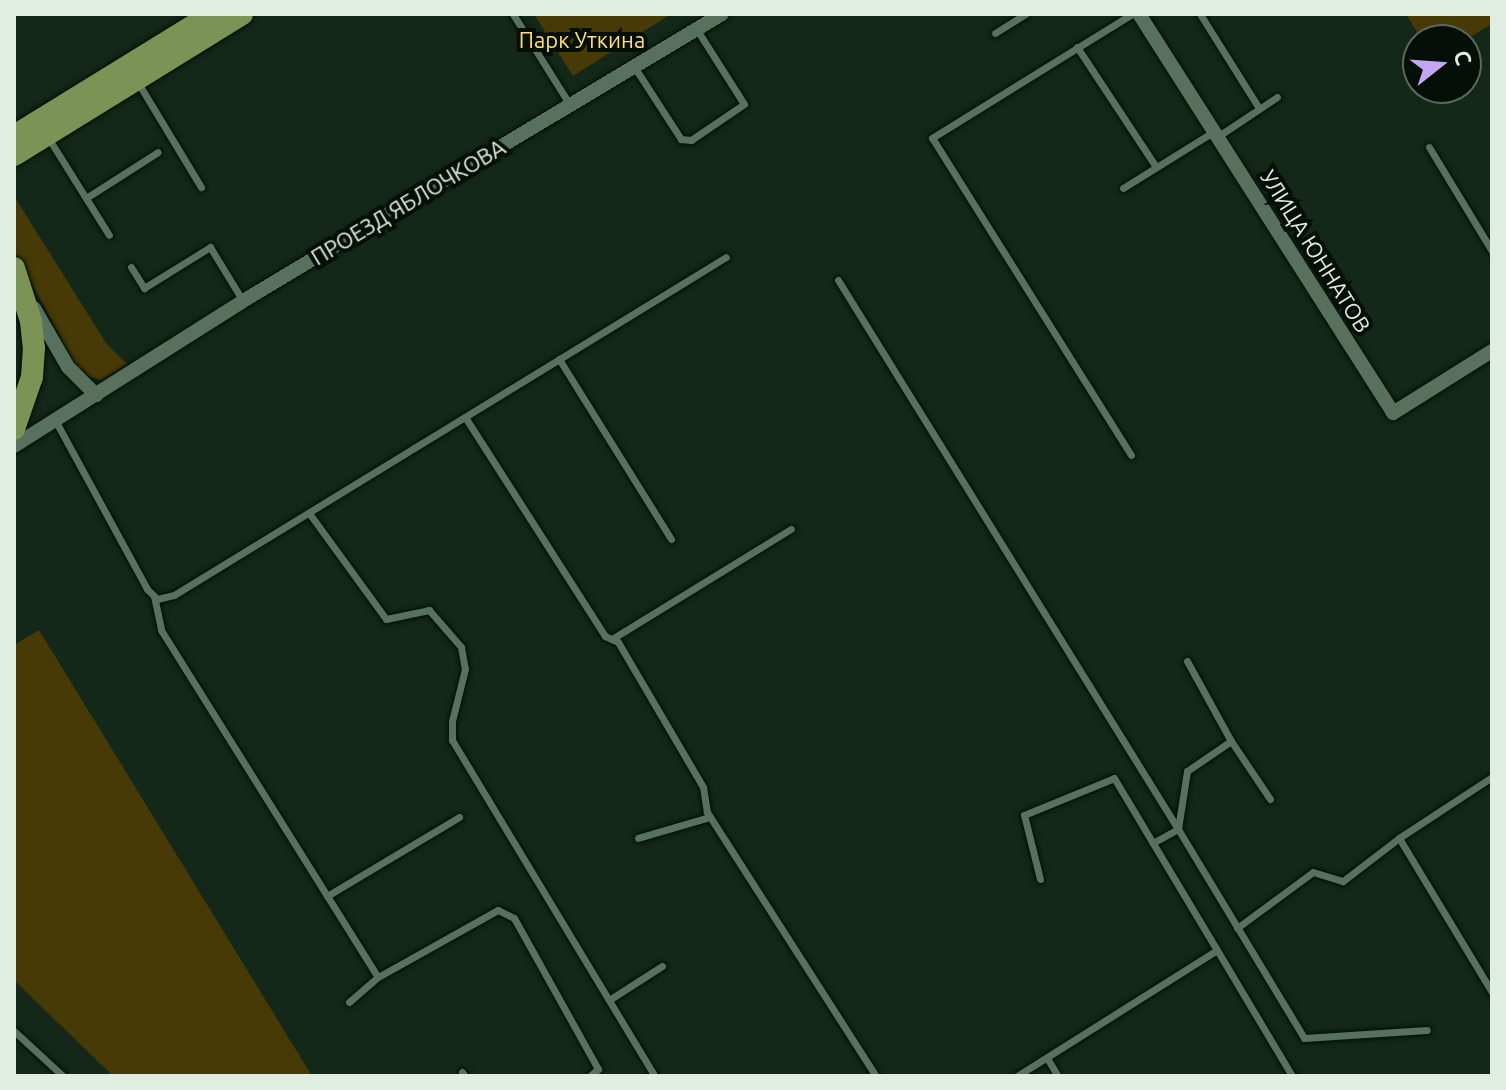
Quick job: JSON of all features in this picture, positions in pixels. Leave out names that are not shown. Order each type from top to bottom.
[{"type":"main road","points":[[14,136],[212,14]]},
{"type":"main road","points":[[14,155],[242,14]]},
{"type":"main road","points":[[14,268],[23,289],[34,348],[32,377],[14,429]]},
{"type":"street","name":"ПРОЕЗД ЯБЛОЧКОВА","points":[[14,446],[243,301],[722,14]]},
{"type":"street","name":"УЛИЦА ЮННАТОВ","points":[[1139,14],[1393,413],[1492,351]]},
{"type":"street","points":[[23,289],[68,367],[96,395]]},
{"type":"lane","points":[[513,14],[570,105]]},
{"type":"lane","points":[[995,33],[1026,14]]},
{"type":"lane","points":[[1131,455],[932,138],[1132,14]]},
{"type":"lane","points":[[1200,14],[1259,108]]},
{"type":"lane","points":[[635,68],[681,139],[691,140],[744,104],[697,30]]},
{"type":"lane","points":[[1077,47],[1156,167]]},
{"type":"lane","points":[[136,79],[201,187]]},
{"type":"lane","points":[[1123,188],[1277,97]]},
{"type":"lane","points":[[46,135],[109,235]]},
{"type":"lane","points":[[1429,147],[1492,251]]},
{"type":"lane","points":[[86,198],[158,152]]},
{"type":"lane","points":[[131,267],[144,288],[210,247],[243,301]]},
{"type":"lane","points":[[154,596],[174,595],[726,257]]},
{"type":"lane","points":[[838,280],[1304,1038],[1427,1030]]},
{"type":"lane","points":[[559,359],[671,539]]},
{"type":"lane","points":[[465,417],[605,636],[618,642],[703,787],[710,817],[876,1076]]},
{"type":"lane","points":[[55,420],[154,596],[161,630],[378,977]]},
{"type":"lane","points":[[309,513],[386,619],[429,610],[461,647],[465,669],[452,721],[452,740],[655,1076]]},
{"type":"lane","points":[[612,639],[791,529]]},
{"type":"lane","points":[[1187,661],[1231,741],[1270,799]]},
{"type":"lane","points":[[1178,829],[1187,771],[1231,741]]},
{"type":"lane","points":[[1237,928],[1313,872],[1343,881],[1399,838],[1492,777]]},
{"type":"lane","points":[[1040,879],[1024,815],[1114,778],[1292,1076]]},
{"type":"lane","points":[[327,896],[459,817]]},
{"type":"lane","points":[[638,838],[710,817]]},
{"type":"lane","points":[[1153,843],[1178,829]]},
{"type":"lane","points":[[1399,838],[1492,992]]},
{"type":"lane","points":[[349,1002],[378,977],[498,910],[514,918],[598,1069],[590,1076]]},
{"type":"lane","points":[[1017,1076],[1217,950]]},
{"type":"lane","points":[[609,1000],[662,966]]},
{"type":"lane","points":[[14,1031],[63,1076]]},
{"type":"lane","points":[[1047,1058],[1058,1076]]},
{"type":"green space","name":"Парк Уткина","points":[[534,14],[671,14],[573,76]]},
{"type":"green space","points":[[1406,14],[1492,14],[1492,24],[1482,30],[1482,24],[1412,24]]},
{"type":"green space","points":[[14,196],[106,343],[127,364],[101,380],[80,373],[14,251]]},
{"type":"green space","points":[[39,630],[312,1076],[113,1076],[14,980],[14,645]]}]
